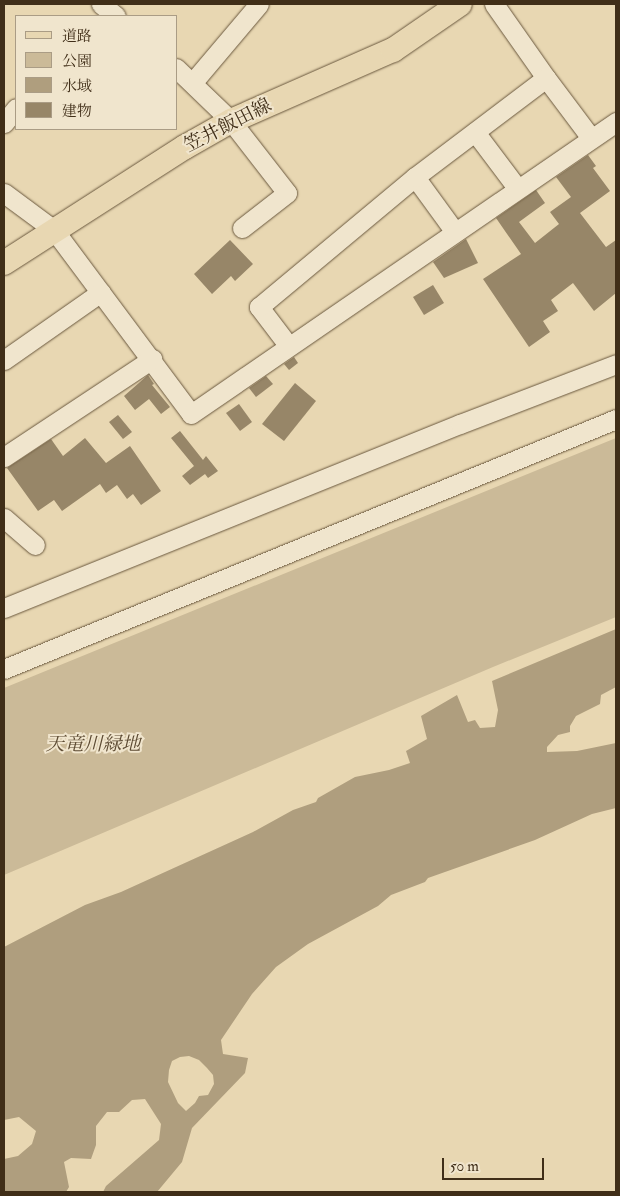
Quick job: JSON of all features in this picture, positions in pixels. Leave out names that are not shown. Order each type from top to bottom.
[{"type":"main road","name":"笠井飯田線","points":[[4,263],[185,147],[231,121],[393,50],[460,4]]},
{"type":"street","points":[[193,82],[259,4]]},
{"type":"street","points":[[494,4],[591,138]]},
{"type":"street","points":[[178,70],[193,82],[231,121],[287,193],[242,228]]},
{"type":"street","points":[[288,345],[259,307],[415,178],[546,78]]},
{"type":"street","points":[[4,123],[15,109]]},
{"type":"street","points":[[4,193],[54,230],[152,359],[191,414],[288,345],[616,122]]},
{"type":"street","points":[[475,132],[518,189]]},
{"type":"street","points":[[415,178],[455,232]]},
{"type":"street","points":[[4,360],[101,292]]},
{"type":"street","points":[[4,458],[152,359]]},
{"type":"street","points":[[4,608],[460,424],[616,364]]},
{"type":"street","points":[[4,669],[616,419]]},
{"type":"street","points":[[4,518],[34,546]]},
{"type":"green space","name":"天竜川緑地","points":[[616,438],[616,617],[493,667],[4,875],[4,688]]},
{"type":"water","points":[[616,629],[616,687],[601,695],[600,704],[576,716],[570,726],[570,732],[558,735],[547,747],[547,752],[577,751],[616,743],[616,808],[592,814],[535,840],[428,878],[425,882],[391,895],[378,906],[308,944],[276,967],[252,994],[221,1040],[223,1054],[248,1058],[245,1073],[192,1128],[182,1162],[157,1192],[103,1192],[106,1186],[159,1140],[161,1124],[145,1099],[132,1100],[119,1112],[107,1112],[96,1126],[96,1145],[91,1159],[71,1158],[64,1162],[69,1187],[66,1192],[4,1192],[4,1159],[18,1156],[32,1144],[36,1131],[19,1117],[4,1120],[4,947],[85,905],[121,892],[253,832],[293,810],[316,802],[318,798],[355,777],[389,770],[410,763],[406,751],[427,739],[421,716],[457,695],[468,722],[475,720],[480,728],[495,727],[498,710],[492,681]],"holes":[[[189,1056],[199,1060],[213,1075],[214,1084],[208,1095],[199,1096],[195,1103],[186,1111],[178,1103],[168,1082],[169,1070],[172,1061],[180,1057]]]},
{"type":"building","points":[[588,155],[596,166],[593,168],[610,191],[580,213],[606,247],[616,240],[616,293],[594,311],[573,283],[551,300],[558,311],[543,321],[550,332],[529,347],[483,279],[521,254],[496,218],[536,190],[545,203],[519,222],[535,243],[559,224],[550,212],[571,197],[556,177]]},
{"type":"building","points":[[466,239],[478,263],[444,278],[433,262]]},
{"type":"building","points":[[230,240],[253,264],[235,281],[231,276],[212,294],[194,274]]},
{"type":"building","points":[[433,285],[444,303],[424,315],[413,297]]},
{"type":"building","points":[[294,357],[298,363],[289,370],[284,364]]},
{"type":"building","points":[[148,375],[154,384],[152,385],[170,407],[161,414],[149,399],[135,410],[124,396]]},
{"type":"building","points":[[266,376],[273,384],[256,397],[249,388]]},
{"type":"building","points":[[295,383],[316,401],[284,441],[262,424]]},
{"type":"building","points":[[239,404],[252,422],[240,431],[226,413]]},
{"type":"building","points":[[118,415],[132,432],[123,439],[109,422]]},
{"type":"building","points":[[180,431],[203,460],[206,456],[218,471],[208,478],[205,474],[190,485],[182,476],[194,466],[171,438]]},
{"type":"building","points":[[85,438],[106,463],[130,446],[161,491],[141,505],[133,494],[127,499],[117,485],[106,493],[100,484],[62,511],[54,500],[38,511],[7,468],[51,439],[63,456]]}]
